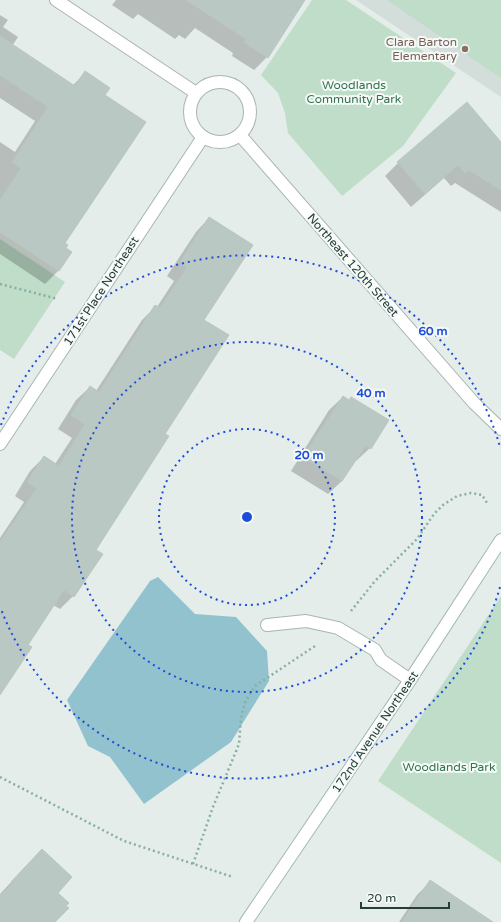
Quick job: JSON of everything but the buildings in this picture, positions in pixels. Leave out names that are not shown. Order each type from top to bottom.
[{"type":"street","points":[[56,0],[196,93]]},
{"type":"street","points":[[223,82],[240,90],[247,98],[250,108],[250,118],[240,135],[232,140],[212,142],[195,130],[189,111],[191,102],[196,93],[204,86],[223,82]]},
{"type":"street","name":"Northeast 120th Street","points":[[240,135],[474,403],[501,429]]},
{"type":"street","name":"171st Place Northeast","points":[[0,444],[203,137]]},
{"type":"street","name":"172nd Avenue Northeast","points":[[246,922],[410,680],[501,540]]},
{"type":"street","points":[[268,625],[306,621],[338,628],[374,650],[381,660],[410,680]]},
{"type":"path","points":[[0,284],[58,299]]},
{"type":"path","points":[[193,864],[213,807],[239,744],[241,718],[245,702],[256,686],[332,635],[375,581],[417,539],[434,514],[443,505],[457,496],[471,493],[482,495],[487,503]]},
{"type":"path","points":[[0,777],[124,841],[233,878]]},
{"type":"shaded area","name":"Clara Barton Elementary","points":[[356,0],[501,0],[501,97]]},
{"type":"green space","name":"Woodlands Community Park","points":[[312,0],[346,0],[456,73],[403,146],[342,196],[288,133],[285,113],[278,93],[261,75]]},
{"type":"green space","name":"Clara Barton Elementary","points":[[387,0],[501,0],[501,78]]},
{"type":"green space","points":[[0,239],[65,282],[14,359],[0,350]]},
{"type":"green space","name":"Woodlands Park","points":[[501,596],[501,863],[378,781]]},
{"type":"water","points":[[158,577],[195,614],[236,617],[267,651],[269,681],[231,742],[144,804],[110,757],[88,746],[67,700],[150,581]]},
{"type":"place","name":"Clara Barton Elementary","points":[[465,49]]}]
